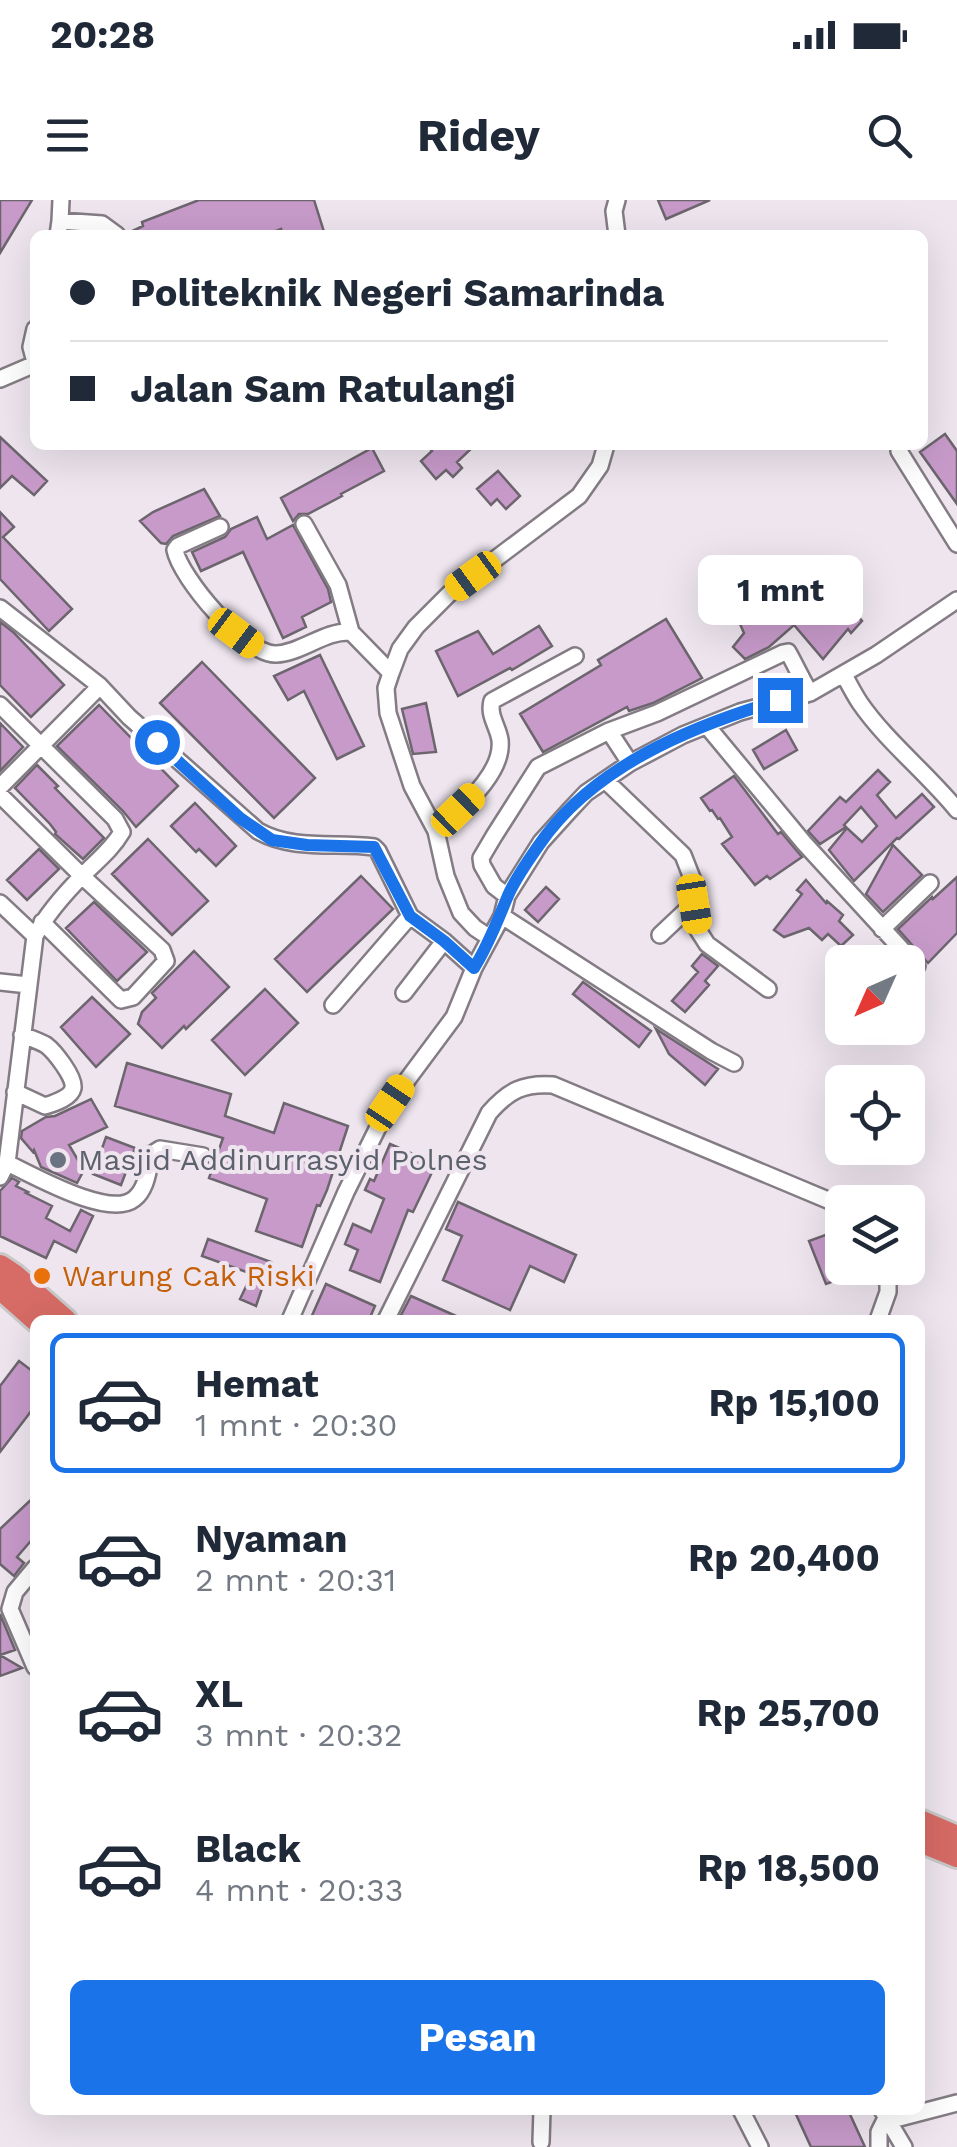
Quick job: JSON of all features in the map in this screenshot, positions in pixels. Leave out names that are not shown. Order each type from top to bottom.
[{"type":"highway","points":[[0,1266],[59,1315]]},
{"type":"highway","points":[[0,1288],[30,1315]]},
{"type":"highway","points":[[925,1823],[957,1836]]},
{"type":"highway","points":[[925,1843],[957,1856]]},
{"type":"street","points":[[61,200],[59,228],[102,224],[110,230]]},
{"type":"street","points":[[616,230],[617,200]]},
{"type":"street","points":[[0,378],[30,365]]},
{"type":"street","points":[[490,938],[460,913],[446,876],[436,831],[412,786],[395,738],[386,688],[400,649],[416,627],[449,594],[579,496],[600,466],[605,450]]},
{"type":"street","points":[[900,451],[957,544]]},
{"type":"street","points":[[304,524],[338,586],[351,632],[390,673]]},
{"type":"street","points":[[220,526],[174,550],[194,585],[236,633],[259,650],[276,654],[340,631],[351,632]]},
{"type":"street","points":[[292,1315],[390,1103],[454,1016],[502,916],[507,896],[541,842],[586,793],[630,762],[683,734],[740,712],[810,693],[957,600]]},
{"type":"street","points":[[0,608],[100,686],[258,832],[272,840],[307,845],[374,847],[410,916],[474,968]]},
{"type":"street","points":[[507,896],[494,886],[481,858],[538,767],[609,731],[788,652],[810,693]]},
{"type":"street","points":[[436,831],[480,790],[496,764],[500,743],[490,709],[492,701],[575,656]]},
{"type":"street","points":[[844,674],[860,703],[957,810]]},
{"type":"street","points":[[0,904],[38,929],[120,1000],[133,998],[166,962],[162,950],[82,876],[0,791],[100,686]]},
{"type":"street","points":[[0,705],[115,818],[122,832],[38,929],[3,1170],[113,1206],[133,1200],[144,1186],[152,1154],[160,1149],[204,1156]]},
{"type":"street","points":[[707,726],[804,843],[897,945]]},
{"type":"street","points":[[609,731],[630,762]]},
{"type":"street","points":[[605,780],[683,855],[692,878],[698,930],[706,944],[768,989]]},
{"type":"street","points":[[882,928],[930,883]]},
{"type":"street","points":[[660,936],[694,904]]},
{"type":"street","points":[[333,1005],[410,916]]},
{"type":"street","points":[[502,916],[734,1063]]},
{"type":"street","points":[[404,993],[444,941]]},
{"type":"street","points":[[0,982],[28,986]]},
{"type":"street","points":[[15,1092],[47,1106],[67,1096],[73,1088],[53,1051],[22,1034]]},
{"type":"street","points":[[388,1315],[489,1113],[517,1089],[534,1084],[554,1085],[825,1199]]},
{"type":"street","points":[[880,1315],[888,1285]]},
{"type":"street","points":[[30,1574],[16,1592],[10,1609],[30,1655]]},
{"type":"street","points":[[925,2109],[957,2103]]},
{"type":"street","points":[[541,2142],[542,2115]]},
{"type":"street","points":[[744,2115],[760,2147]]},
{"type":"street","points":[[878,2147],[884,2116]]},
{"type":"street","points":[[884,2116],[904,2147]]},
{"type":"building","points":[[0,200],[32,200],[0,253]]},
{"type":"building","points":[[199,200],[314,200],[323,230],[134,230],[143,226],[142,222]]},
{"type":"building","points":[[658,200],[710,200],[666,219]]},
{"type":"building","points":[[945,434],[957,451],[957,504],[920,452],[928,450]]},
{"type":"building","points":[[0,437],[47,481],[34,495],[12,476],[0,488]]},
{"type":"building","points":[[368,450],[373,450],[384,471],[308,514],[299,514],[293,521],[281,498]]},
{"type":"building","points":[[470,450],[457,462],[462,468],[453,477],[446,470],[436,479],[421,461],[432,451]]},
{"type":"building","points":[[498,471],[520,496],[506,509],[497,499],[491,505],[477,489]]},
{"type":"building","points":[[204,489],[220,516],[173,536],[166,544],[140,521],[153,512]]},
{"type":"building","points":[[0,512],[14,527],[3,537],[72,609],[49,631],[0,579]]},
{"type":"building","points":[[257,517],[267,539],[293,525],[328,589],[331,602],[302,617],[306,627],[283,638],[243,552],[201,571],[192,552]]},
{"type":"building","points":[[822,573],[862,621],[851,633],[848,629],[823,659],[794,625],[769,647],[745,659],[733,647],[744,633],[740,624],[772,595],[779,604]]},
{"type":"building","points":[[666,619],[702,678],[653,703],[629,711],[627,707],[543,752],[520,714],[601,665],[598,660]]},
{"type":"building","points":[[0,622],[64,685],[31,717],[0,685]]},
{"type":"building","points":[[539,626],[552,646],[458,696],[436,651],[478,631],[493,654]]},
{"type":"building","points":[[320,655],[364,746],[337,759],[304,691],[288,700],[274,676]]},
{"type":"building","points":[[202,662],[315,778],[274,818],[160,703]]},
{"type":"building","points":[[426,703],[436,752],[413,754],[402,709]]},
{"type":"building","points":[[99,705],[178,786],[136,827],[57,746]]},
{"type":"building","points":[[0,723],[23,747],[0,771]]},
{"type":"building","points":[[786,730],[797,750],[764,769],[753,750]]},
{"type":"building","points":[[37,765],[104,838],[83,859],[15,788]]},
{"type":"building","points":[[878,770],[890,782],[877,795],[896,818],[922,794],[934,807],[854,881],[829,850],[847,828],[862,842],[877,826],[861,807],[846,827],[820,844],[808,831],[840,797],[846,802]]},
{"type":"building","points":[[734,776],[778,834],[781,832],[802,857],[755,885],[722,844],[732,837],[701,798]]},
{"type":"building","points":[[195,803],[236,846],[216,866],[171,826]]},
{"type":"building","points":[[148,839],[208,901],[172,935],[112,874]]},
{"type":"building","points":[[893,845],[922,875],[883,912],[866,894]]},
{"type":"building","points":[[39,849],[59,869],[27,900],[7,880]]},
{"type":"building","points":[[361,876],[393,909],[307,992],[275,959]]},
{"type":"building","points":[[957,877],[957,933],[928,963],[925,945],[912,945],[898,929]]},
{"type":"building","points":[[806,880],[843,915],[839,921],[853,935],[840,945],[828,934],[822,940],[809,928],[784,937],[774,930],[802,894],[797,890]]},
{"type":"building","points":[[546,887],[559,899],[538,922],[525,910]]},
{"type":"building","points":[[94,902],[147,952],[117,981],[66,928]]},
{"type":"building","points":[[194,951],[229,987],[162,1048],[138,1024],[142,1012],[156,998],[152,993]]},
{"type":"building","points":[[702,954],[718,966],[705,981],[709,985],[685,1012],[672,1001],[698,972],[692,966]]},
{"type":"building","points":[[583,982],[651,1031],[639,1047],[573,994]]},
{"type":"building","points":[[265,989],[298,1023],[245,1075],[212,1040]]},
{"type":"building","points":[[92,997],[130,1034],[96,1067],[61,1027]]},
{"type":"building","points":[[656,1029],[718,1069],[705,1085],[669,1054]]},
{"type":"building","points":[[127,1063],[231,1094],[225,1116],[274,1133],[284,1103],[348,1126],[327,1190],[320,1206],[317,1205],[302,1247],[256,1231],[267,1199],[209,1178],[223,1138],[115,1106]]},
{"type":"building","points":[[91,1099],[107,1127],[69,1145],[84,1170],[77,1183],[41,1167],[34,1150],[21,1138],[22,1131]]},
{"type":"building","points":[[106,1137],[135,1148],[121,1185],[93,1174]]},
{"type":"building","points":[[390,1144],[436,1164],[413,1212],[408,1210],[380,1282],[350,1270],[358,1250],[345,1244],[353,1224],[371,1232],[384,1199],[365,1190],[370,1179],[374,1181]]},
{"type":"building","points":[[12,1178],[26,1193],[52,1206],[46,1218],[70,1231],[81,1210],[93,1216],[76,1252],[54,1241],[46,1258],[0,1236],[0,1191]]},
{"type":"building","points":[[458,1202],[576,1255],[564,1282],[530,1266],[510,1310],[443,1280],[462,1236],[446,1229]]},
{"type":"building","points":[[825,1235],[825,1281],[809,1241]]},
{"type":"building","points":[[208,1239],[271,1262],[256,1306],[240,1299],[252,1274],[202,1256]]},
{"type":"building","points":[[326,1284],[375,1306],[371,1315],[312,1315]]},
{"type":"building","points":[[411,1296],[454,1315],[401,1315]]},
{"type":"building","points":[[19,1361],[30,1369],[30,1413],[0,1452],[0,1386]]},
{"type":"building","points":[[30,1501],[30,1542],[17,1557],[24,1563],[14,1576],[0,1564],[0,1529]]},
{"type":"building","points":[[0,1614],[15,1650],[0,1655]]},
{"type":"building","points":[[0,1655],[22,1668],[0,1676]]},
{"type":"building","points":[[796,2115],[850,2115],[865,2147],[811,2147]]},
{"type":"place","name":"Masjid Addinurrasyid Polnes","points":[[58,1160]]},
{"type":"place","name":"Warung Cak Riski","points":[[42,1276]]},
{"type":"route","points":[[157,742],[240,818],[272,840],[374,847],[410,916],[474,968],[502,916],[507,896],[541,842],[586,793],[630,762],[683,734],[780,700]]}]
